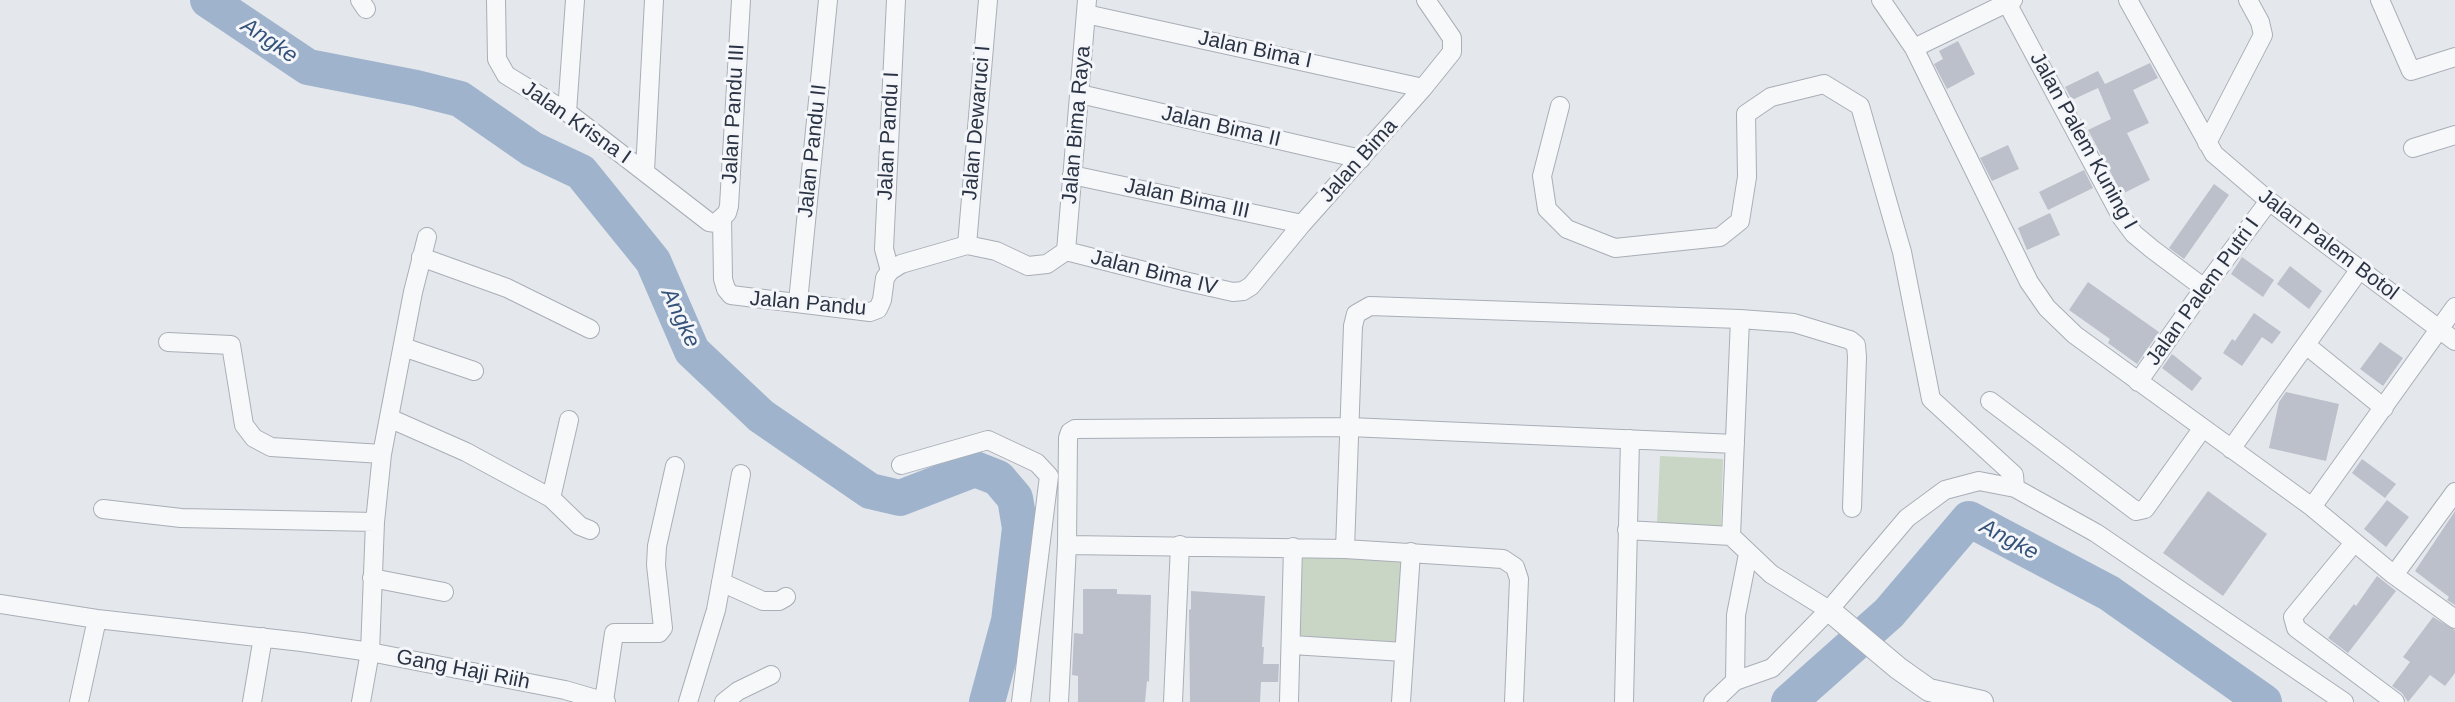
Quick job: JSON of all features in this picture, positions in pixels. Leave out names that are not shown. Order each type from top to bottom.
[{"type":"street","name":"Jalan Krisna I","points":[[496,0],[497,59],[506,75],[567,112],[645,171]]},
{"type":"street","points":[[567,112],[575,0]]},
{"type":"street","points":[[654,0],[645,171],[709,222],[719,221]]},
{"type":"street","name":"Jalan Pandu III","points":[[719,221],[727,213],[729,206],[741,0]]},
{"type":"street","name":"Jalan Pandu II","points":[[798,302],[828,0]]},
{"type":"street","name":"Jalan Pandu I","points":[[890,271],[884,249],[896,0]]},
{"type":"street","points":[[977,0],[988,0]]},
{"type":"street","name":"Jalan Dewaruci I","points":[[967,245],[988,0]]},
{"type":"street","name":"Jalan Bima","points":[[1243,291],[1251,286],[1452,52],[1452,38],[1426,0]]},
{"type":"street","points":[[1881,0],[1914,48],[2029,282],[2048,308],[2075,334],[2202,429],[2312,507],[2394,576],[2455,619]]},
{"type":"street","name":"Jalan Palem Botol","points":[[2128,0],[2207,143],[2222,162],[2269,201],[2455,341]]},
{"type":"street","points":[[2207,143],[2263,35],[2260,22],[2248,0]]},
{"type":"street","points":[[2380,0],[2411,71],[2455,57]]},
{"type":"street","points":[[1914,48],[2010,2]]},
{"type":"street","name":"Jalan Palem Kuning I","points":[[2010,2],[2122,218],[2134,234],[2204,288]]},
{"type":"street","name":"Jalan Bima I","points":[[1087,7],[1423,88]]},
{"type":"street","name":"Jalan Bima Raya","points":[[1066,251],[1087,7]]},
{"type":"street","points":[[1560,106],[1542,176],[1547,209],[1568,229],[1615,248],[1720,237],[1740,221],[1747,177],[1746,114],[1770,97],[1824,84],[1860,106],[1902,252],[1931,399],[2014,475],[2015,488]]},
{"type":"street","name":"Jalan Bima II","points":[[1080,94],[1362,159]]},
{"type":"street","points":[[2413,148],[2455,135]]},
{"type":"street","name":"Jalan Bima III","points":[[1072,175],[1302,224]]},
{"type":"street","name":"Jalan Palem Putri I","points":[[2138,382],[2269,201]]},
{"type":"street","name":"Jalan Pandu","points":[[719,221],[723,279],[731,295],[741,298],[798,302],[870,312],[878,309],[885,278],[890,271]]},
{"type":"street","points":[[0,604],[97,619],[370,652],[375,522],[382,454],[411,301],[427,237]]},
{"type":"street","points":[[890,271],[901,264],[967,245],[996,251],[1028,266],[1047,264],[1066,251]]},
{"type":"street","name":"Jalan Bima IV","points":[[1066,251],[1184,281],[1233,292],[1243,291]]},
{"type":"street","points":[[421,257],[507,288],[590,329]]},
{"type":"street","points":[[2231,449],[2360,269]]},
{"type":"street","points":[[1345,549],[1353,326],[1356,314],[1370,306],[1740,319],[1794,323],[1850,340],[1856,345],[1852,508]]},
{"type":"street","points":[[2312,507],[2455,307]]},
{"type":"street","points":[[1731,536],[1740,319]]},
{"type":"street","points":[[168,342],[231,345],[244,425],[254,438],[271,447],[382,454]]},
{"type":"street","points":[[2306,345],[2384,408]]},
{"type":"street","points":[[403,347],[474,371]]},
{"type":"street","points":[[1990,401],[2136,511],[2145,509],[2202,429]]},
{"type":"street","points":[[389,418],[466,452],[551,498],[580,526],[590,530]]},
{"type":"street","points":[[551,498],[569,420]]},
{"type":"street","points":[[1059,702],[1067,545],[1068,438],[1070,432],[1075,429],[1350,427],[1735,444]]},
{"type":"street","points":[[1624,702],[1630,439]]},
{"type":"street","points":[[901,465],[988,440],[1037,463],[1048,476],[1022,702]]},
{"type":"street","points":[[605,702],[614,633],[659,633],[663,628],[656,565],[657,546],[675,466]]},
{"type":"street","points":[[688,702],[716,610],[741,474]]},
{"type":"street","points":[[1713,702],[1735,681],[1772,668],[1833,614],[1907,518],[1945,489],[1979,482],[2015,488],[2096,533],[2344,702]]},
{"type":"street","points":[[2394,576],[2455,492]]},
{"type":"street","points":[[103,509],[181,518],[375,522]]},
{"type":"street","points":[[1627,530],[1731,536],[1771,574],[1833,614],[1898,668],[1929,690],[1982,702]]},
{"type":"street","points":[[2353,543],[2293,617],[2296,628],[2395,702]]},
{"type":"street","points":[[1067,545],[1293,547],[1411,552],[1503,560],[1515,567],[1519,579],[1514,702]]},
{"type":"street","points":[[1173,702],[1180,545]]},
{"type":"street","points":[[1289,702],[1293,547]]},
{"type":"street","points":[[1401,702],[1411,552]]},
{"type":"street","points":[[1735,681],[1736,615],[1748,554]]},
{"type":"street","points":[[372,578],[444,592]]},
{"type":"street","points":[[722,582],[763,601],[779,601],[786,597]]},
{"type":"street","points":[[79,702],[97,619]]},
{"type":"street","points":[[252,702],[263,638]]},
{"type":"street","points":[[1292,645],[1404,652]]},
{"type":"street","name":"Gang Haji Riih","points":[[361,702],[370,652],[565,690],[605,702]]},
{"type":"street","points":[[724,702],[771,675]]},
{"type":"green space","points":[[1660,456],[1723,459],[1721,527],[1657,525]]},
{"type":"green space","points":[[1300,557],[1406,558],[1398,646],[1298,640]]},
{"type":"building","points":[[1958,41],[1975,74],[1947,89],[1934,64],[1943,59],[1939,51]]},
{"type":"building","points":[[2150,63],[2158,78],[2133,90],[2149,123],[2127,133],[2150,180],[2122,194],[2088,130],[2111,119],[2098,88],[2072,100],[2065,87],[2098,71],[2105,84]]},
{"type":"building","points":[[2008,145],[2019,169],[1992,181],[1980,158]]},
{"type":"building","points":[[2084,170],[2093,188],[2048,210],[2039,192]]},
{"type":"building","points":[[2214,184],[2229,195],[2184,259],[2169,248]]},
{"type":"building","points":[[2050,213],[2060,235],[2027,250],[2018,228]]},
{"type":"building","points":[[2242,257],[2274,280],[2263,297],[2231,274]]},
{"type":"building","points":[[2290,266],[2322,291],[2309,309],[2277,284]]},
{"type":"building","points":[[2088,282],[2159,332],[2137,364],[2108,343],[2110,339],[2069,310]]},
{"type":"building","points":[[2254,313],[2281,332],[2272,344],[2262,337],[2242,366],[2223,353],[2232,339],[2235,341]]},
{"type":"building","points":[[2380,342],[2403,358],[2383,386],[2360,369]]},
{"type":"building","points":[[2172,354],[2202,378],[2192,391],[2162,368]]},
{"type":"building","points":[[2286,392],[2339,404],[2326,461],[2269,448],[2279,402]]},
{"type":"building","points":[[2362,459],[2396,484],[2385,498],[2352,473]]},
{"type":"building","points":[[2208,491],[2267,534],[2223,596],[2163,553]]},
{"type":"building","points":[[2387,500],[2409,517],[2386,547],[2364,529]]},
{"type":"building","points":[[2455,511],[2455,605],[2447,600],[2449,597],[2415,571]]},
{"type":"building","points":[[2377,576],[2396,591],[2348,653],[2328,638],[2354,604],[2356,606]]},
{"type":"building","points":[[1083,589],[1117,589],[1117,594],[1151,595],[1149,682],[1147,681],[1145,702],[1078,702],[1078,676],[1072,675],[1074,633],[1083,634]]},
{"type":"building","points":[[1191,591],[1265,596],[1263,664],[1279,664],[1278,682],[1261,682],[1260,702],[1190,702],[1189,610],[1191,609]]},
{"type":"building","points":[[2433,617],[2455,630],[2455,673],[2445,686],[2430,675],[2408,702],[2402,693],[2392,686],[2410,662],[2403,657]]},
{"type":"waterway","name":"Angke","points":[[208,0],[308,67],[460,99],[532,149],[581,172],[653,261],[692,351],[761,416],[870,491],[900,498],[975,469],[998,478],[1015,498],[1020,528],[1009,621],[987,702]]},
{"type":"waterway","name":"Angke","points":[[1789,702],[1889,613],[1969,519],[2109,593],[2264,702]]}]
